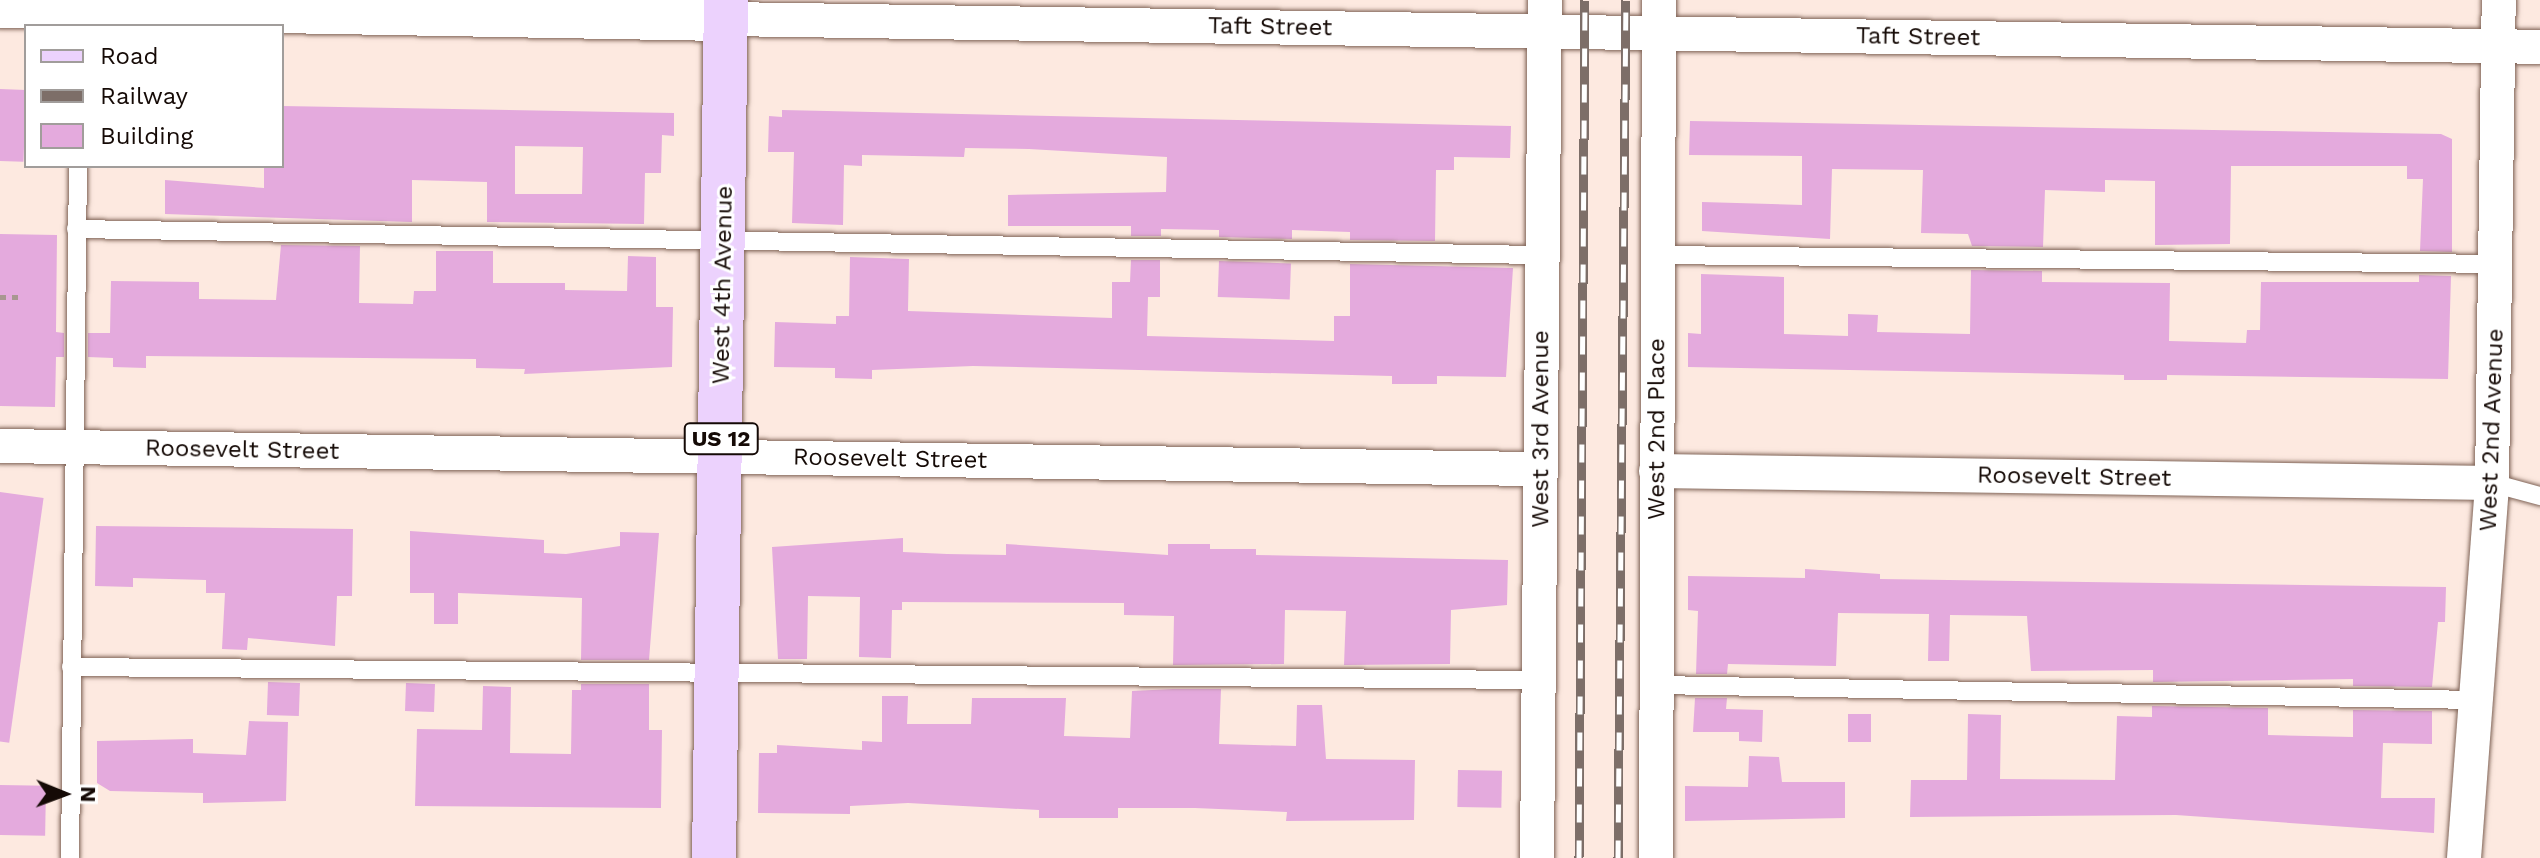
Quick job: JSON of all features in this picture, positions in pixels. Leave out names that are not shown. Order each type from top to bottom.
[{"type":"main road","name":"West 4th Avenue","points":[[714,858],[726,10]]},
{"type":"street","name":"West 2nd Avenue","points":[[2464,858],[2492,483],[2499,0]]},
{"type":"street","name":"Taft Street","points":[[0,6],[83,11],[726,10],[1659,16],[2540,47]]},
{"type":"street","name":"West 3rd Avenue","points":[[1537,858],[1545,15]]},
{"type":"street","name":"West 2nd Place","points":[[1656,858],[1659,16]]},
{"type":"street","name":"Roosevelt Street","points":[[0,446],[1541,469]]},
{"type":"street","name":"Roosevelt Street","points":[[1656,471],[2492,483]]},
{"type":"lane","points":[[70,858],[78,168]]},
{"type":"lane","points":[[76,229],[1542,255]]},
{"type":"lane","points":[[1657,255],[2497,264]]},
{"type":"lane","points":[[2492,483],[2540,496]]},
{"type":"lane","points":[[71,667],[1539,680]]},
{"type":"lane","points":[[1657,685],[2478,700]]},
{"type":"path","points":[[0,297],[24,297]]},
{"type":"building","points":[[0,89],[24,90],[23,162],[0,161]]},
{"type":"building","points":[[284,106],[674,113],[674,136],[662,135],[661,173],[645,173],[644,224],[487,222],[487,182],[412,180],[412,222],[165,214],[165,180],[264,188],[264,168],[284,168]],"holes":[[[515,146],[583,147],[582,194],[515,194]]]},
{"type":"building","points":[[782,110],[1511,126],[1510,158],[1454,157],[1454,170],[1436,170],[1435,241],[1350,240],[1350,232],[1292,230],[1292,239],[1219,237],[1219,230],[1161,229],[1161,236],[1131,236],[1131,226],[1008,226],[1008,195],[1166,192],[1167,157],[1029,149],[965,148],[964,157],[862,155],[862,166],[844,165],[843,225],[792,223],[794,152],[768,152],[769,116],[782,117]]},
{"type":"building","points":[[1690,121],[2441,134],[2452,139],[2452,252],[2420,251],[2423,179],[2407,179],[2407,166],[2231,166],[2230,244],[2155,245],[2155,181],[2105,180],[2105,192],[2045,190],[2043,247],[1972,246],[1968,234],[1921,233],[1923,170],[1832,169],[1830,239],[1702,231],[1702,202],[1802,205],[1802,156],[1689,155]]},
{"type":"building","points":[[0,234],[57,235],[56,332],[64,333],[64,357],[56,357],[55,407],[0,406]]},
{"type":"building","points":[[281,245],[360,246],[359,303],[413,304],[414,291],[436,291],[436,251],[493,251],[493,283],[565,283],[565,290],[627,291],[628,256],[656,257],[656,307],[673,307],[672,367],[524,374],[525,369],[476,368],[476,359],[146,356],[146,368],[113,367],[113,358],[88,357],[88,333],[110,333],[111,281],[199,282],[199,299],[276,300]]},
{"type":"building","points":[[850,257],[909,259],[908,311],[1112,318],[1112,282],[1130,282],[1131,260],[1160,260],[1160,297],[1148,297],[1147,336],[1334,341],[1334,316],[1350,316],[1350,264],[1513,268],[1506,377],[1437,376],[1437,384],[1392,384],[1392,376],[973,366],[872,370],[872,379],[835,378],[835,368],[774,367],[775,322],[836,324],[836,316],[849,316]]},
{"type":"building","points":[[1219,261],[1291,264],[1290,299],[1218,297]]},
{"type":"building","points":[[1971,270],[2042,271],[2042,282],[2170,283],[2169,341],[2246,343],[2247,330],[2260,330],[2261,282],[2419,282],[2419,275],[2451,276],[2448,379],[2167,375],[2167,380],[2124,380],[2124,375],[1688,367],[1688,333],[1701,334],[1701,274],[1784,277],[1784,334],[1848,336],[1848,314],[1878,315],[1877,332],[1970,334]]},
{"type":"building","points":[[0,492],[44,498],[9,743],[0,741]]},
{"type":"building","points":[[96,526],[353,529],[352,596],[337,596],[335,646],[248,638],[247,650],[222,649],[225,593],[206,593],[206,580],[133,578],[133,587],[95,586]]},
{"type":"building","points":[[410,531],[544,540],[544,553],[566,554],[620,546],[620,532],[659,533],[649,660],[581,660],[582,598],[458,593],[458,624],[434,624],[434,593],[410,593]]},
{"type":"building","points":[[903,538],[903,552],[947,554],[1006,555],[1006,544],[1168,555],[1168,544],[1210,544],[1210,549],[1256,549],[1256,555],[1508,560],[1507,605],[1451,610],[1450,664],[1344,665],[1346,611],[1285,610],[1284,664],[1173,665],[1174,616],[1124,615],[1124,603],[902,602],[902,610],[892,610],[891,658],[859,657],[860,597],[808,596],[807,659],[778,659],[772,547]]},
{"type":"building","points":[[1805,569],[1880,574],[1880,579],[2446,587],[2445,622],[2438,622],[2432,687],[2353,686],[2353,679],[2153,682],[2153,670],[2031,671],[2027,616],[1950,615],[1949,661],[1928,661],[1929,614],[1838,613],[1836,666],[1728,664],[1727,674],[1696,674],[1698,611],[1688,610],[1688,576],[1805,578]]},
{"type":"building","points":[[268,682],[300,683],[299,716],[267,715]]},
{"type":"building","points":[[406,683],[435,684],[434,712],[405,711]]},
{"type":"building","points":[[581,684],[649,684],[649,730],[662,730],[661,808],[415,806],[417,729],[482,730],[483,686],[511,687],[510,753],[571,754],[572,690],[581,690]]},
{"type":"building","points":[[1221,689],[1219,744],[1296,746],[1297,705],[1322,705],[1326,759],[1415,760],[1414,820],[1286,821],[1287,812],[1195,808],[1118,808],[1118,818],[1039,818],[1039,810],[908,803],[850,806],[850,814],[758,813],[759,753],[777,753],[777,745],[862,750],[862,741],[882,742],[882,696],[908,696],[907,724],[971,724],[972,698],[1066,698],[1064,736],[1130,738],[1132,691]]},
{"type":"building","points":[[1695,698],[1727,698],[1726,709],[1763,710],[1762,742],[1739,741],[1739,732],[1693,732]]},
{"type":"building","points":[[2152,706],[2268,708],[2268,735],[2353,737],[2353,710],[2432,711],[2432,744],[2383,743],[2381,798],[2435,798],[2434,833],[2176,815],[1910,817],[1911,780],[1967,780],[1968,714],[2001,715],[2000,779],[2115,780],[2117,716],[2152,717]]},
{"type":"building","points":[[1848,714],[1871,714],[1871,742],[1848,742]]},
{"type":"building","points":[[249,721],[288,722],[286,801],[203,803],[203,793],[110,791],[97,783],[97,741],[193,739],[193,753],[246,755]]},
{"type":"building","points":[[1749,756],[1779,757],[1782,782],[1845,782],[1845,818],[1685,821],[1685,786],[1748,787]]},
{"type":"building","points":[[1458,770],[1502,771],[1501,808],[1457,807]]},
{"type":"building","points":[[0,785],[46,786],[45,836],[0,835]]},
{"type":"railway","points":[[1579,858],[1585,0]]},
{"type":"railway","points":[[1618,858],[1626,0]]}]
